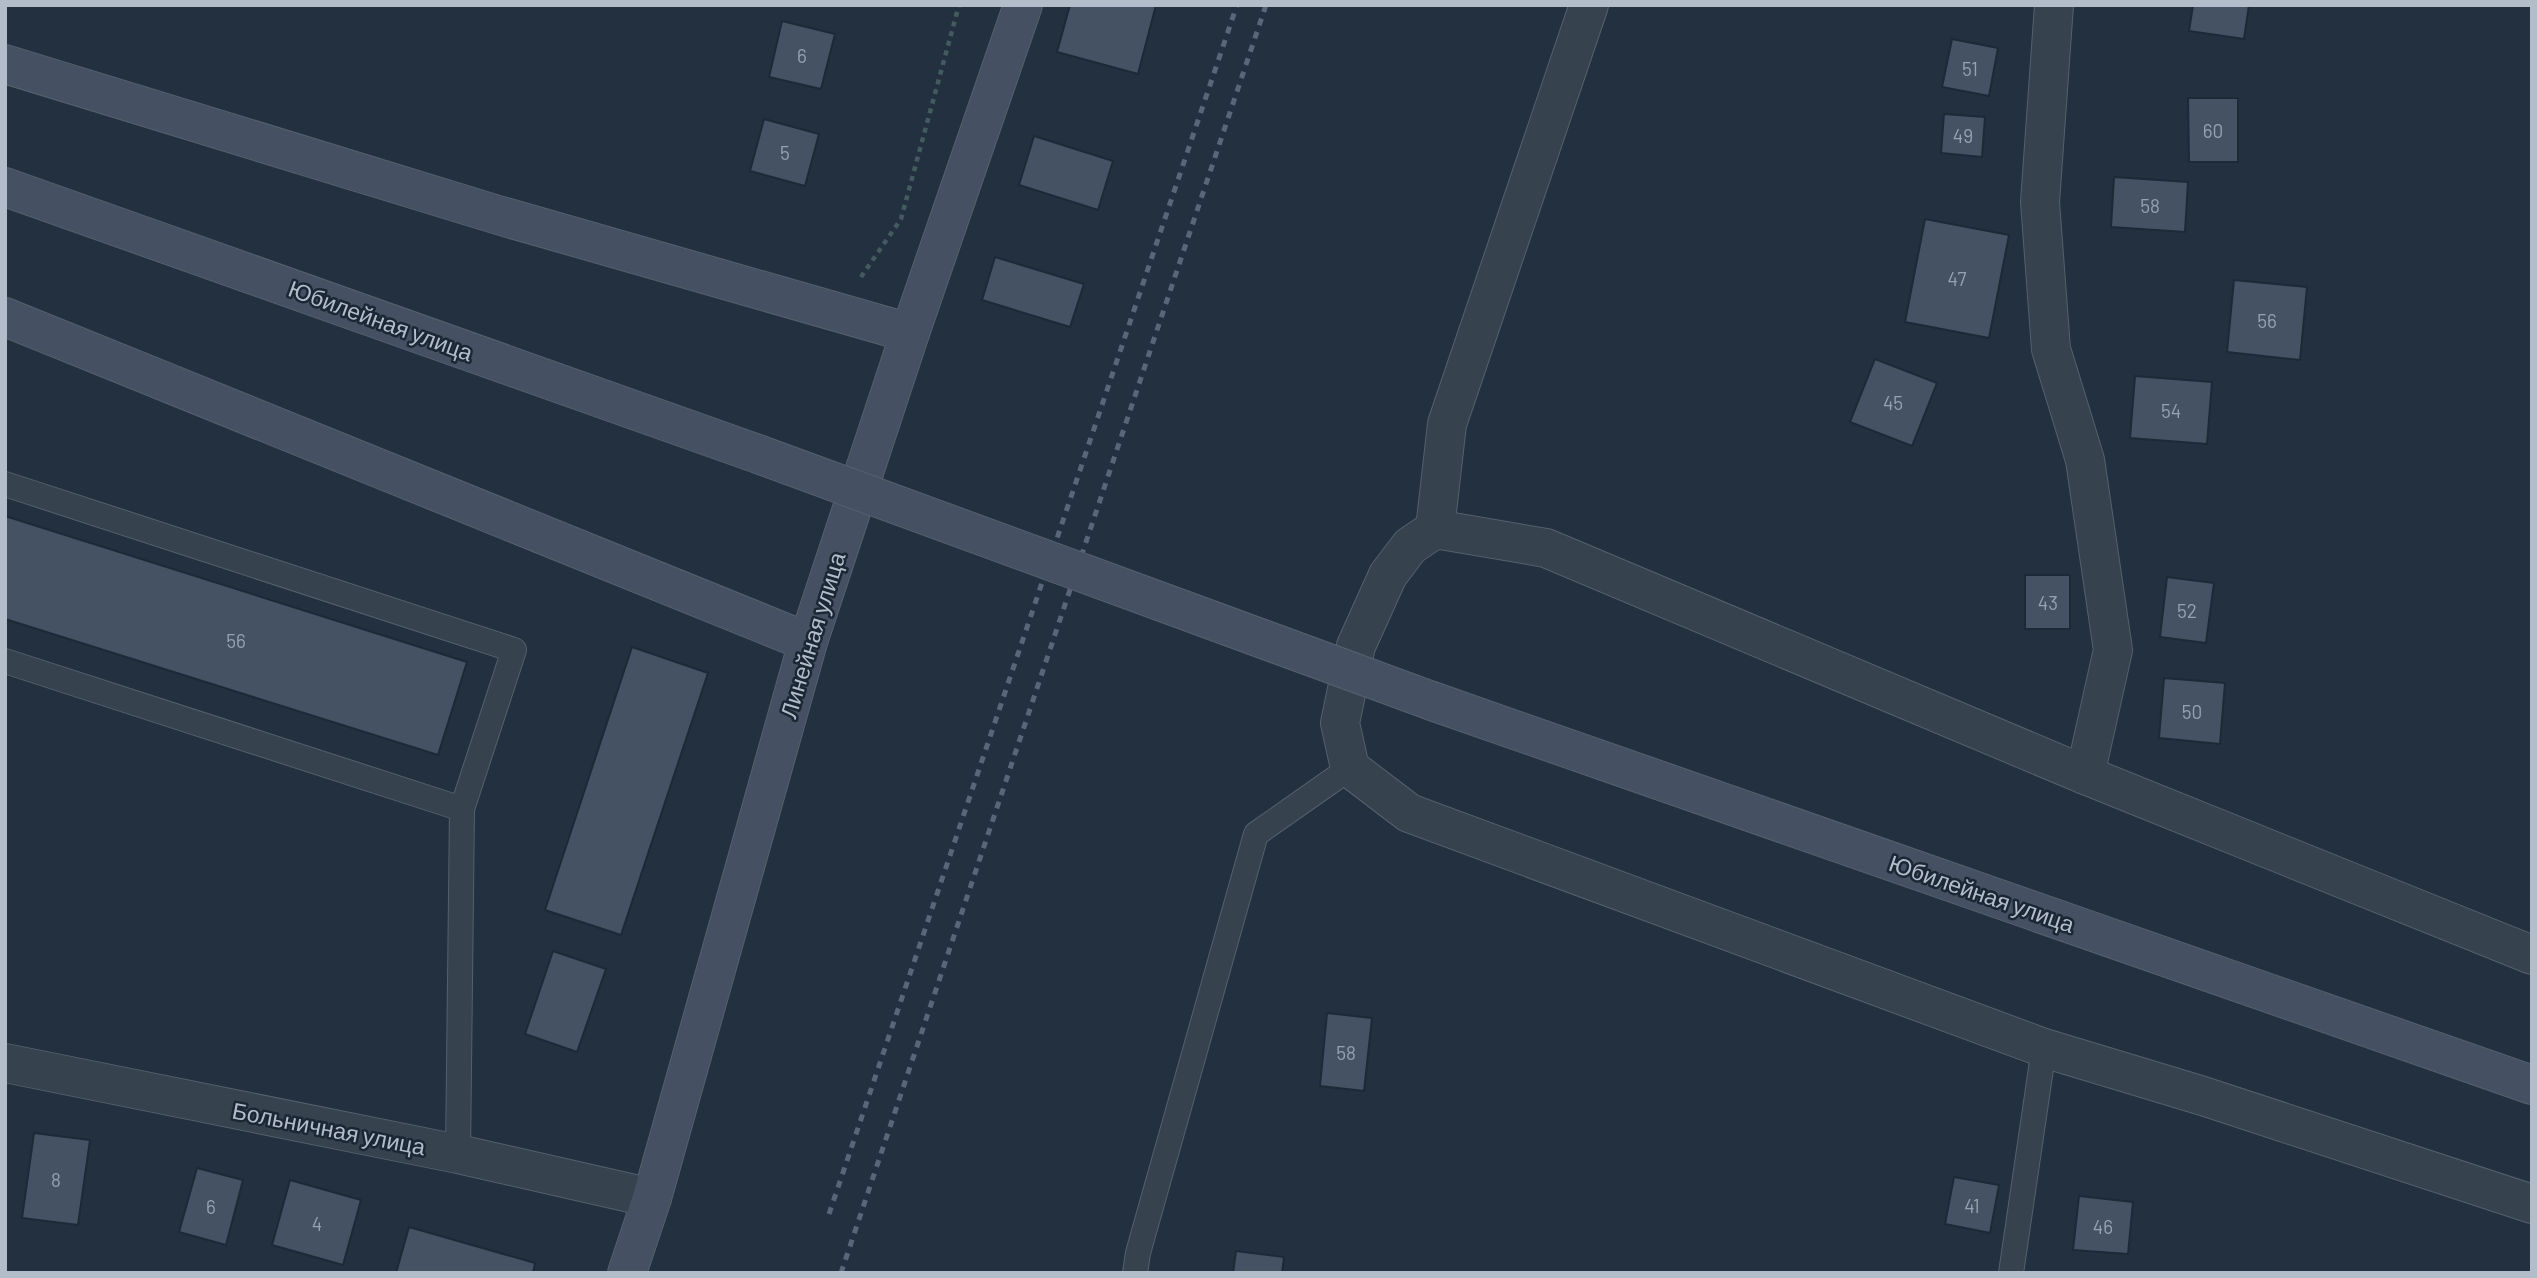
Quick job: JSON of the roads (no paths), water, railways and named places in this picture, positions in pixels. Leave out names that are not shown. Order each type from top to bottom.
[{"type":"main road","name":"Линейная улица","points":[[626,1273],[652,1198],[808,642],[910,333],[1023,5]]},
{"type":"main road","points":[[5,64],[498,215],[910,333]]},
{"type":"main road","name":"Юбилейная улица","points":[[5,187],[758,454],[1432,701],[2532,1085]]},
{"type":"main road","points":[[5,317],[808,642]]},
{"type":"street","points":[[1435,529],[1447,424],[1589,5]]},
{"type":"street","points":[[2054,5],[2040,202],[2051,349],[2085,460],[2113,650],[2085,775]]},
{"type":"street","points":[[2532,955],[2085,775],[1546,548],[1435,529],[1410,546],[1388,575],[1356,646],[1340,723],[1350,768],[1409,813],[2044,1048],[2203,1096],[2532,1204]]},
{"type":"street","name":"Больничная улица","points":[[5,1063],[458,1154],[652,1198]]},
{"type":"lane","points":[[5,484],[514,650],[462,809],[458,1154]]},
{"type":"lane","points":[[5,661],[462,809]]},
{"type":"lane","points":[[1135,1273],[1138,1253],[1256,834],[1350,768]]},
{"type":"lane","points":[[2011,1273],[2044,1048]]},
{"type":"railway","points":[[829,1214],[1237,5]]},
{"type":"railway","points":[[841,1273],[1266,5]]}]
